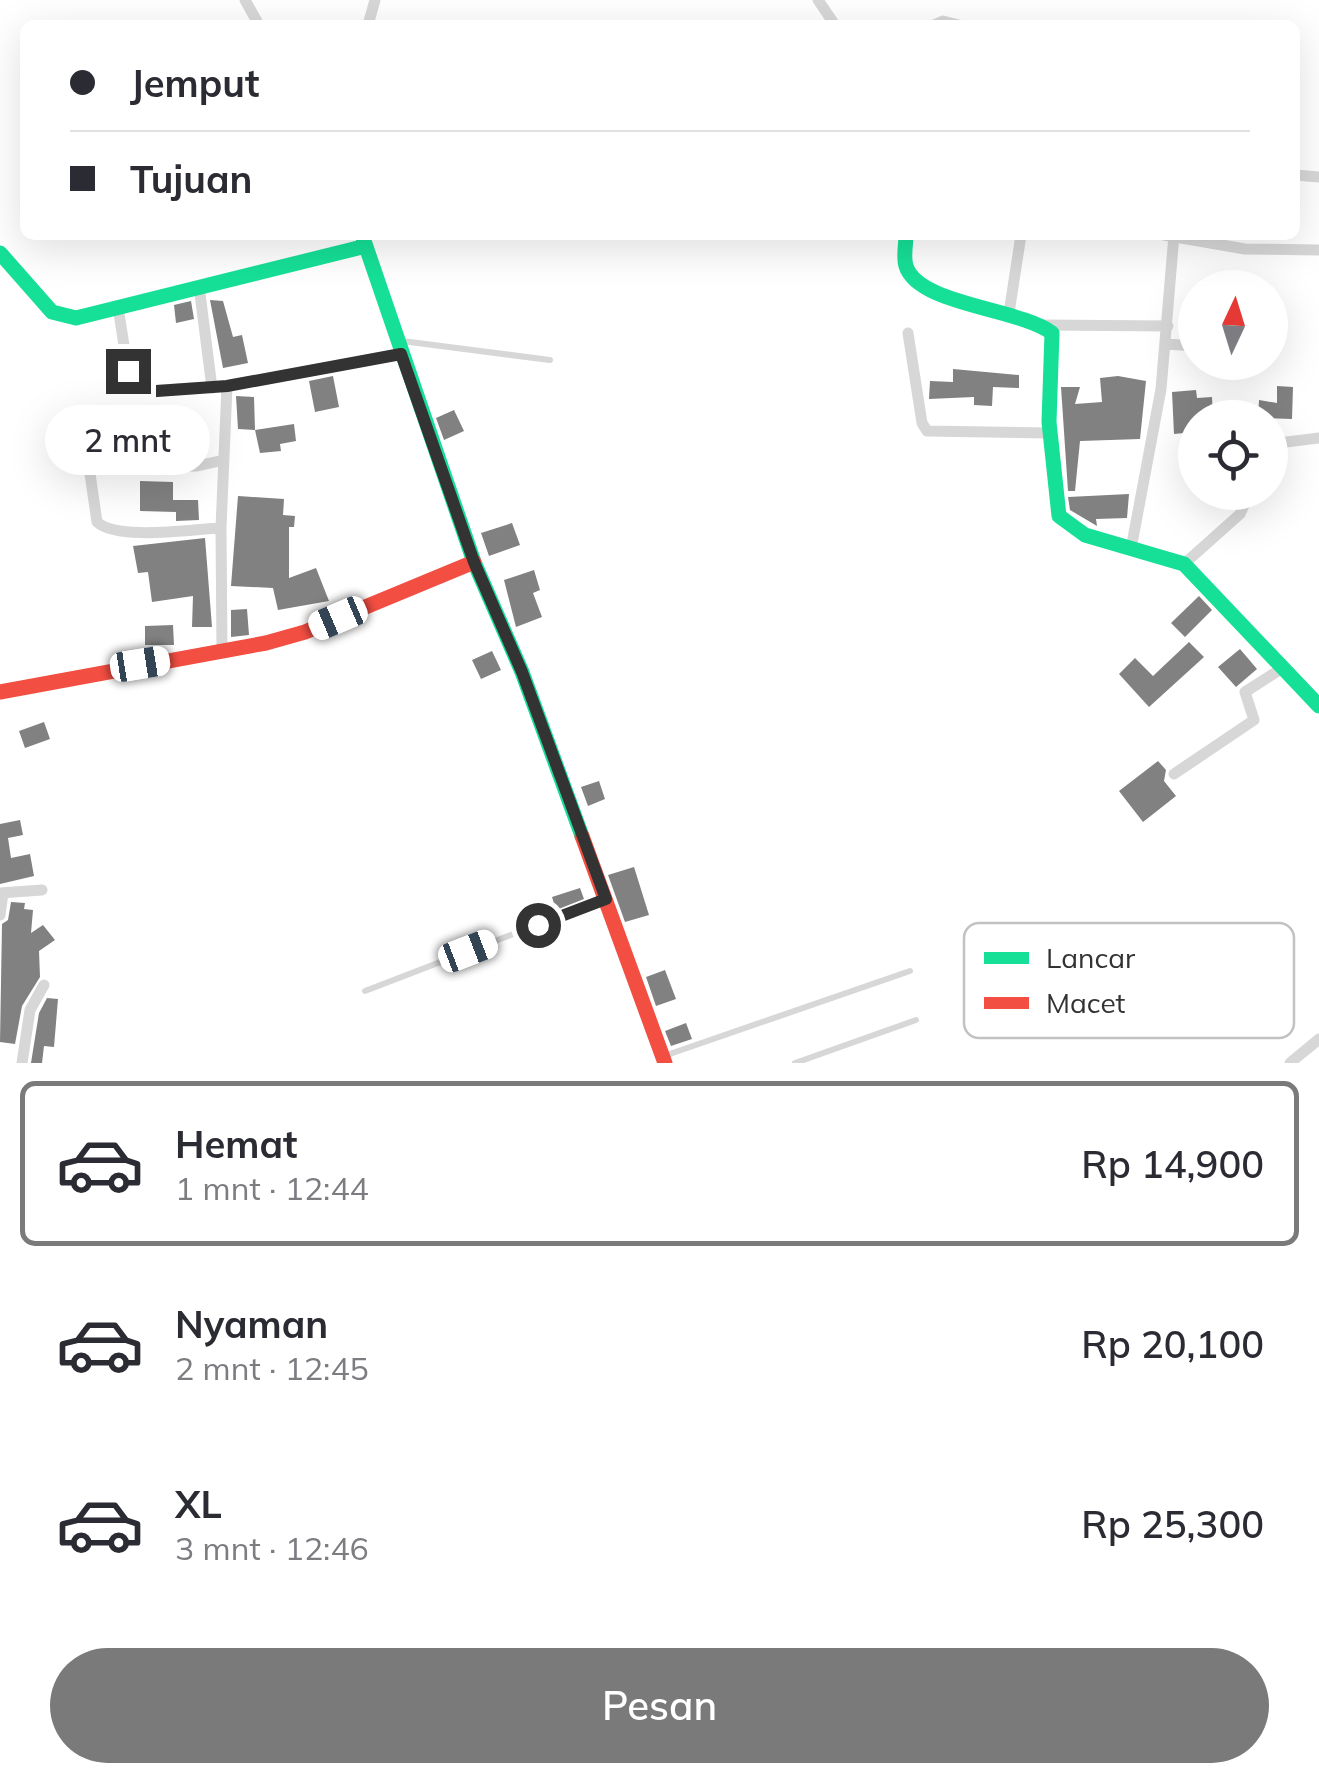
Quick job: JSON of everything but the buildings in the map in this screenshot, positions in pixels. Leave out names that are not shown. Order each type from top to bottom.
[{"type":"street","points":[[0,253],[7,268],[52,312],[63,317],[118,307],[364,240],[474,562],[522,672],[664,1060]]},
{"type":"street","points":[[906,240],[904,263],[918,282],[1044,325],[1168,326]]},
{"type":"street","points":[[1009,313],[1021,240]]},
{"type":"street","points":[[1131,549],[1166,344],[1171,240]]},
{"type":"street","points":[[1194,240],[1245,249],[1319,250]]},
{"type":"street","points":[[199,286],[212,388]]},
{"type":"street","points":[[118,307],[128,371],[136,390],[227,386],[398,347]]},
{"type":"street","points":[[1044,325],[1052,333],[1054,348],[1050,433],[1059,516],[1085,535],[1184,564],[1319,706]]},
{"type":"street","points":[[908,333],[927,431],[1050,433]]},
{"type":"street","points":[[1166,344],[1178,345]]},
{"type":"street","points":[[222,651],[221,528],[227,386]]},
{"type":"street","points":[[93,425],[88,467],[96,522],[103,527],[142,532],[221,528]]},
{"type":"street","points":[[1288,442],[1319,438]]},
{"type":"street","points":[[88,467],[196,466],[224,460]]},
{"type":"street","points":[[1184,564],[1242,510]]},
{"type":"street","points":[[0,692],[304,632],[474,562]]},
{"type":"street","points":[[1174,774],[1254,720],[1245,692],[1284,667]]},
{"type":"street","points":[[0,915],[2,893],[42,890]]},
{"type":"street","points":[[22,1063],[30,1010],[44,985]]},
{"type":"street","points":[[1290,1063],[1319,1039]]},
{"type":"lane","points":[[398,347],[550,360]]},
{"type":"lane","points":[[365,990],[606,899]]},
{"type":"lane","points":[[664,1060],[910,971]]},
{"type":"lane","points":[[795,1063],[916,1020]]},
{"type":"traffic: fast","points":[[364,240],[474,562],[522,672],[582,836]]},
{"type":"traffic: fast","points":[[906,240],[906,266],[914,279],[929,289],[1017,317],[1052,333],[1049,422],[1059,516],[1085,535],[1184,564],[1319,706]]},
{"type":"traffic: fast","points":[[0,253],[52,312],[76,318],[366,246]]},
{"type":"traffic: jam","points":[[0,692],[266,643],[305,632],[474,562]]},
{"type":"traffic: jam","points":[[582,836],[665,1063]]},
{"type":"route","points":[[128,371],[136,390],[143,392],[212,388],[401,354],[474,562],[522,672],[606,899],[538,925]]}]
